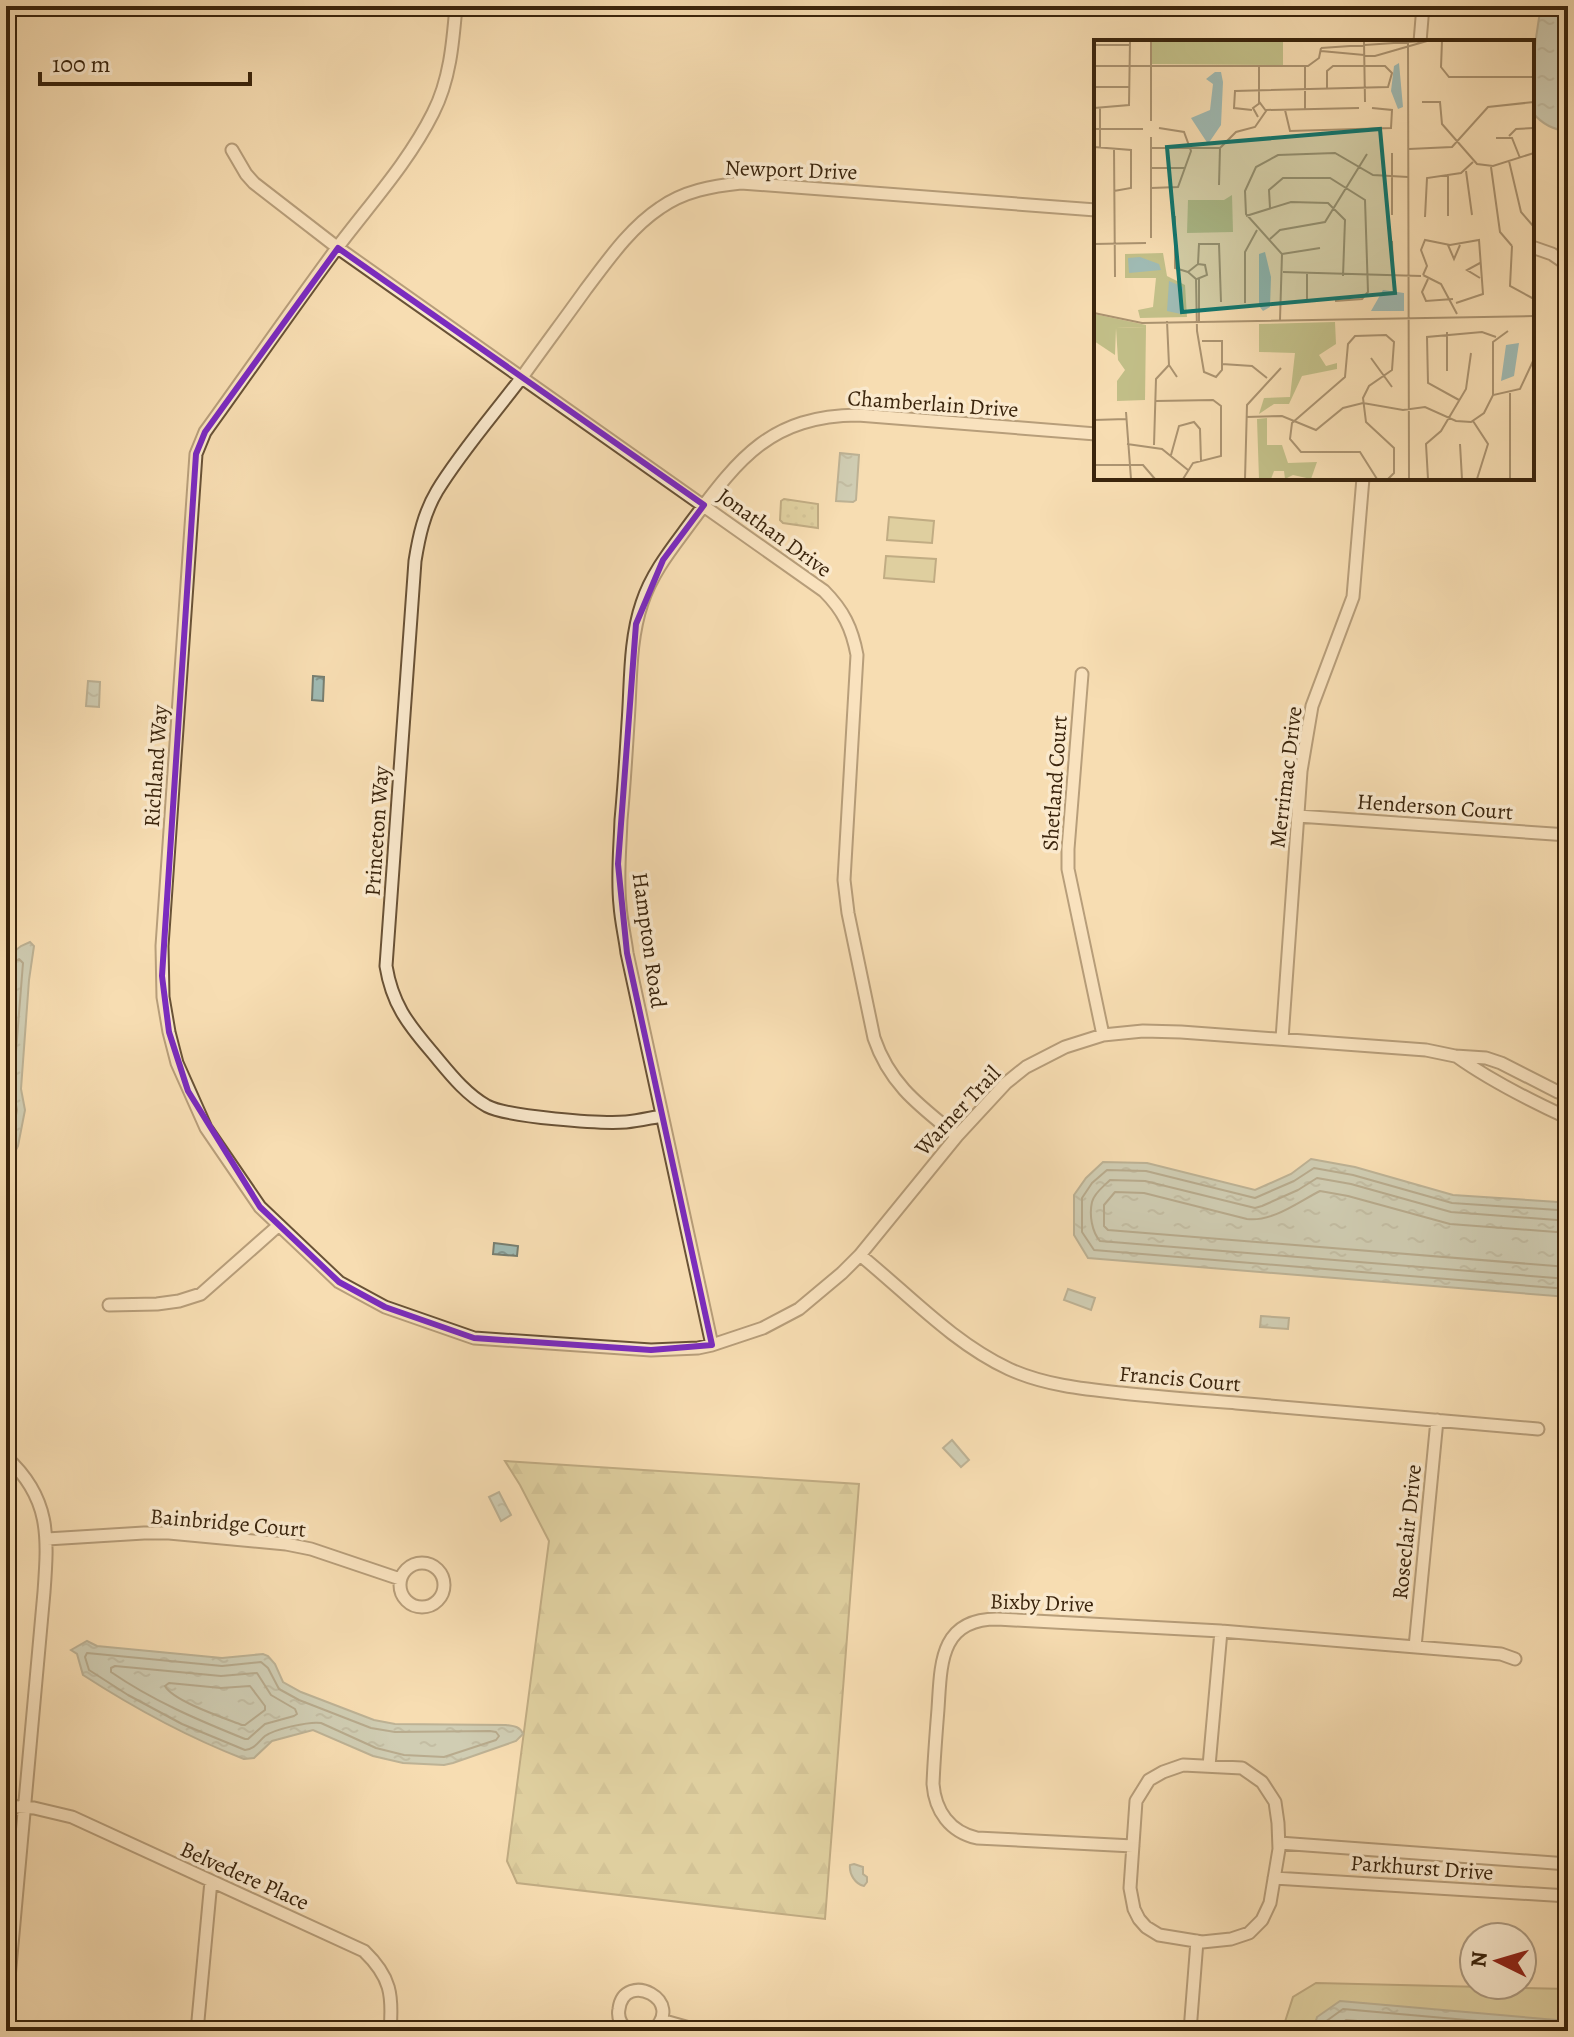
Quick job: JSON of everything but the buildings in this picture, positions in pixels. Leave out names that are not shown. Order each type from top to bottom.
[{"type":"street","points":[[6,30],[8,6]]},
{"type":"street","name":"Richland Way","points":[[456,6],[450,57],[434,112],[406,160],[205,432],[196,454],[162,976],[169,1032],[177,1063],[206,1128],[260,1207],[339,1282],[385,1307],[474,1338],[594,1345]]},
{"type":"street","points":[[1420,40],[1423,6]]},
{"type":"street","name":"Jonathan Drive","points":[[232,150],[254,183],[338,248],[704,505],[835,602],[850,625],[857,655],[843,866],[848,913],[874,1038],[888,1071],[910,1097],[957,1136]]},
{"type":"street","name":"Newport Drive","points":[[522,377],[625,240],[661,207],[692,192],[741,183],[1094,210]]},
{"type":"street","points":[[1534,248],[1552,254],[1568,265]]},
{"type":"street","name":"Princeton Way","points":[[522,377],[437,491],[419,535],[386,966],[388,980],[402,1015],[414,1031],[456,1081],[474,1098],[491,1108],[610,1122],[662,1116]]},
{"type":"street","name":"Chamberlain Drive","points":[[704,505],[750,450],[793,426],[823,418],[858,415],[1094,434]]},
{"type":"street","name":"Merrimac Drive","points":[[1282,1039],[1301,771],[1312,706],[1353,597],[1363,480]]},
{"type":"street","name":"Hampton Road","points":[[704,505],[663,560],[642,603],[636,624],[618,864],[627,953],[712,1345]]},
{"type":"street","name":"Shetland Court","points":[[1082,674],[1068,869],[1103,1035]]},
{"type":"street","name":"Henderson Court","points":[[1298,816],[1568,835]]},
{"type":"street","name":"Warner Trail","points":[[594,1345],[651,1350],[698,1348],[763,1328],[799,1309],[860,1255],[957,1136],[1006,1083],[1026,1067],[1065,1047],[1103,1035],[1143,1031],[1282,1039],[1426,1050],[1486,1058],[1563,1093],[1551,1110]]},
{"type":"street","name":"Warner Trail","points":[[1455,1056],[1478,1072],[1568,1118]]},
{"type":"street","points":[[109,1305],[157,1304],[201,1294],[279,1225]]},
{"type":"street","name":"Francis Court","points":[[860,1255],[978,1351],[1032,1377],[1082,1389],[1538,1429]]},
{"type":"street","name":"Roseclair Drive","points":[[1415,1647],[1437,1420]]},
{"type":"street","points":[[6,1457],[30,1485],[40,1506],[47,1539],[6,2011]]},
{"type":"street","name":"Bainbridge Court","points":[[47,1539],[169,1533],[286,1544],[311,1549],[400,1579]]},
{"type":"street","points":[[425,1562],[442,1575],[443,1590],[429,1606],[415,1606],[403,1597],[400,1579],[410,1565],[425,1562]]},
{"type":"street","name":"Bixby Drive","points":[[1133,1846],[977,1838],[948,1823],[938,1808],[933,1784],[941,1666],[944,1653],[963,1628],[988,1619],[1221,1631],[1501,1654],[1515,1659]]},
{"type":"street","points":[[1209,1766],[1221,1631]]},
{"type":"street","points":[[1183,1765],[1242,1768],[1262,1782],[1275,1802],[1279,1843],[1270,1903],[1262,1920],[1249,1933],[1231,1939],[1197,1941],[1159,1935],[1146,1927],[1134,1909],[1130,1888],[1136,1801],[1149,1780],[1163,1772],[1183,1765]]},
{"type":"street","name":"Belvedere Place","points":[[6,1806],[72,1817],[364,1951],[382,1970],[388,1983],[390,2031]]},
{"type":"street","name":"Parkhurst Drive","points":[[1279,1843],[1568,1864]]},
{"type":"street","name":"Parkhurst Drive","points":[[1274,1878],[1568,1896]]},
{"type":"street","points":[[197,2031],[211,1881]]},
{"type":"street","points":[[1190,2031],[1197,1941]]},
{"type":"street","points":[[629,2031],[620,2021],[619,2006],[622,1999],[641,1990],[654,1995],[662,2006],[661,2020],[652,2031]]},
{"type":"street","points":[[661,2020],[700,2031]]},
{"type":"highlighted area","points":[[338,248],[704,505],[663,560],[636,624],[618,864],[627,953],[712,1345],[651,1350],[474,1338],[385,1307],[339,1282],[260,1207],[188,1091],[169,1032],[162,976],[196,454],[205,432]]},
{"type":"green space","points":[[781,501],[818,504],[818,528],[783,523],[780,520]]},
{"type":"green space","points":[[889,517],[934,521],[932,543],[887,540]]},
{"type":"green space","points":[[886,556],[936,559],[934,582],[884,578]]},
{"type":"green space","points":[[505,1461],[859,1484],[825,1919],[517,1883],[507,1861],[549,1541]]},
{"type":"green space","points":[[1316,1983],[1458,1986],[1458,2001],[1538,2001],[1538,1988],[1568,1989],[1568,2031],[1282,2031],[1293,1997]]},
{"type":"water","points":[[1541,6],[1568,6],[1568,131],[1548,126],[1534,114],[1534,59]]},
{"type":"water","points":[[840,453],[859,455],[856,500],[853,502],[836,501]]},
{"type":"water","points":[[313,676],[324,677],[323,701],[312,700]]},
{"type":"water","points":[[88,681],[100,682],[99,707],[86,706]]},
{"type":"water","points":[[30,942],[34,946],[21,1089],[25,1110],[18,1146],[16,1150],[6,1151],[6,958]]},
{"type":"water","points":[[1311,1159],[1355,1167],[1453,1195],[1558,1202],[1568,1197],[1568,1297],[1088,1258],[1074,1235],[1074,1195],[1103,1162],[1147,1163],[1255,1190],[1291,1174]]},
{"type":"water","points":[[494,1243],[518,1246],[517,1256],[493,1254]]},
{"type":"water","points":[[1068,1289],[1095,1298],[1091,1310],[1064,1300]]},
{"type":"water","points":[[1261,1316],[1289,1318],[1288,1329],[1260,1327]]},
{"type":"water","points":[[952,1440],[969,1460],[961,1467],[943,1448]]},
{"type":"water","points":[[499,1492],[511,1515],[501,1521],[489,1497]]},
{"type":"water","points":[[87,1641],[97,1646],[222,1658],[263,1654],[275,1664],[283,1682],[374,1720],[395,1724],[506,1725],[518,1728],[523,1734],[516,1741],[444,1765],[403,1763],[373,1756],[313,1730],[272,1741],[254,1758],[244,1759],[161,1721],[83,1675],[77,1654],[71,1650]]},
{"type":"water","points":[[850,1865],[863,1867],[863,1874],[867,1877],[864,1886],[852,1875]]},
{"type":"water","points":[[1340,2001],[1568,2021],[1568,2031],[1313,2031],[1317,2017]]}]
